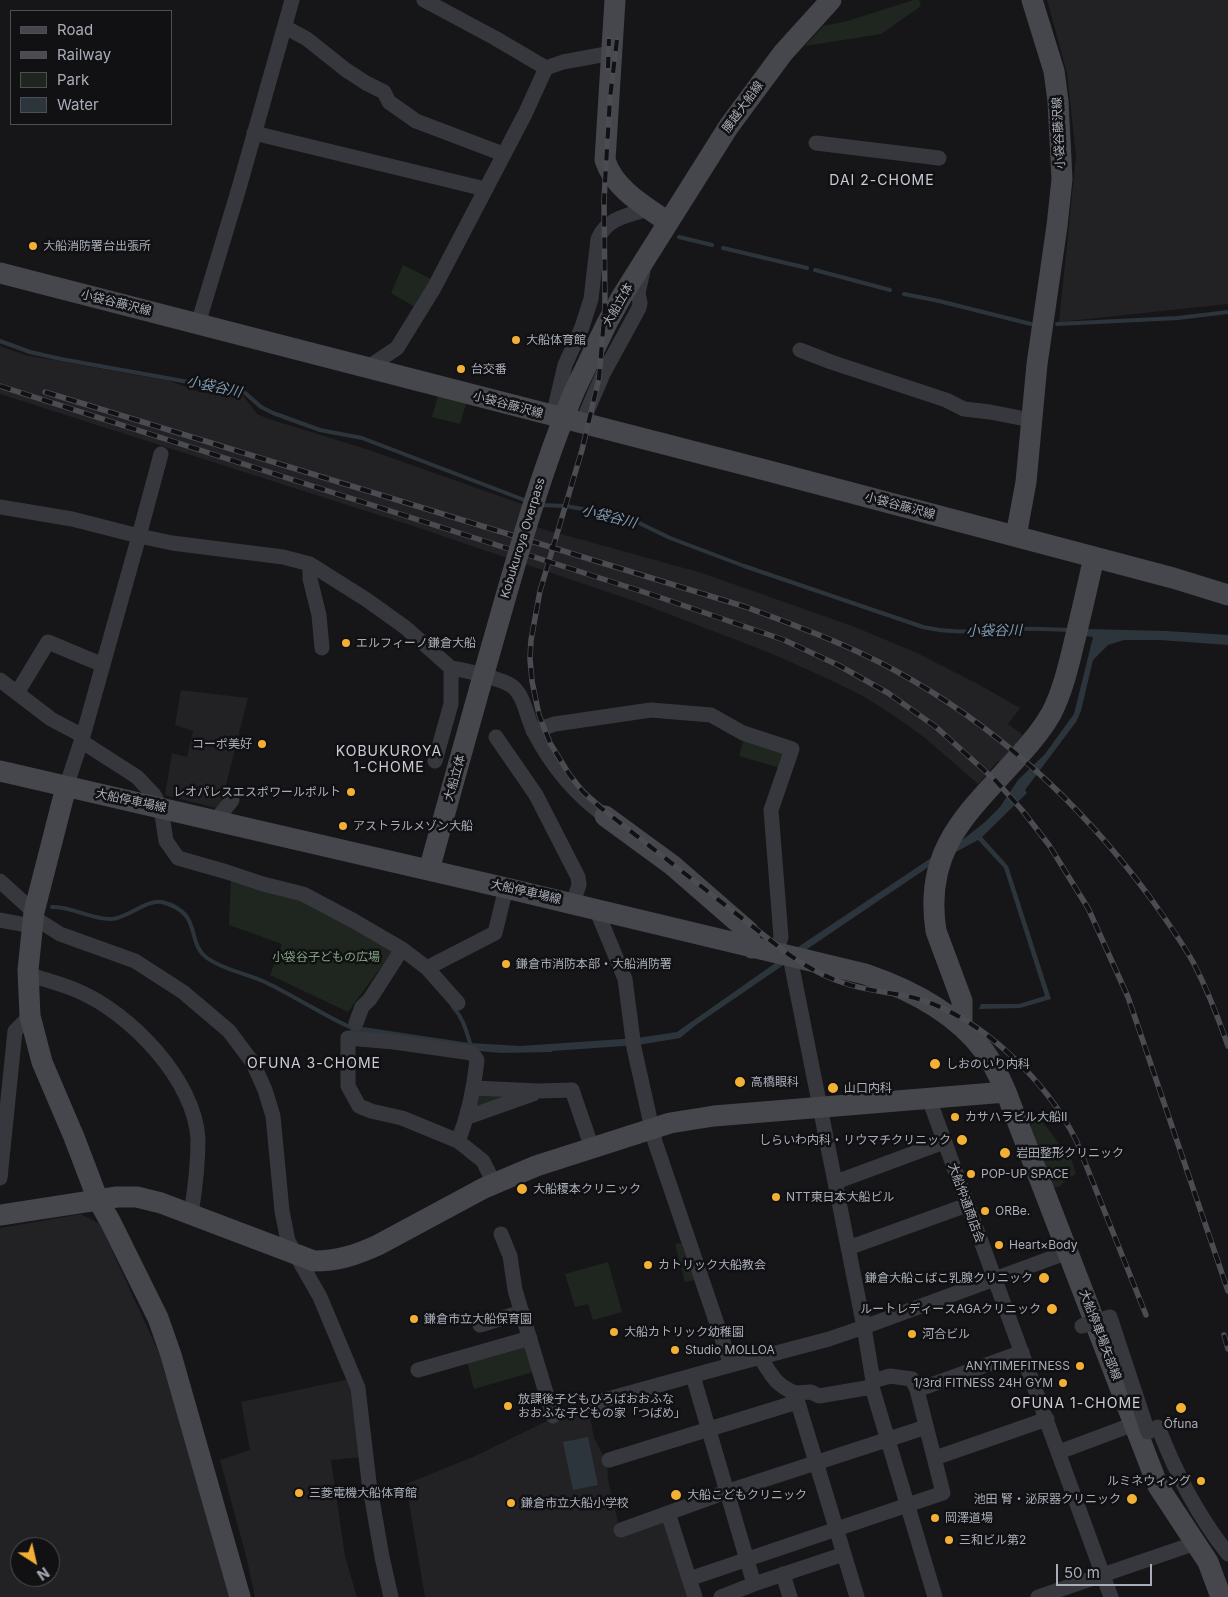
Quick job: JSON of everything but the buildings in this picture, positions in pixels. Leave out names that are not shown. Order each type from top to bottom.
[{"type":"main road","points":[[615,0],[605,160],[609,172],[615,180],[649,209],[668,222]]},
{"type":"main road","name":"腰越大船線","points":[[668,222],[729,126],[783,53],[831,0]]},
{"type":"main road","name":"小袋谷藤沢線","points":[[1016,536],[1026,482],[1031,420],[1062,179],[1058,101],[1054,71],[1032,0]]},
{"type":"main road","name":"大船立体","points":[[574,392],[607,323],[668,222]]},
{"type":"main road","name":"小袋谷藤沢線","points":[[0,273],[1016,536],[1173,578],[1228,595]]},
{"type":"main road","name":"Kobukuroya Overpass","points":[[480,687],[533,501],[574,392]]},
{"type":"main road","points":[[962,1027],[962,1001],[936,930],[934,919],[934,892],[938,867],[951,838],[983,796],[1031,742],[1050,716],[1068,671],[1094,557]]},
{"type":"main road","name":"大船立体","points":[[428,870],[480,687]]},
{"type":"main road","name":"大船停車場線","points":[[0,771],[506,888],[865,974],[886,981],[911,993],[962,1027],[984,1050],[1006,1092]]},
{"type":"main road","points":[[66,787],[33,919],[28,974],[30,1016],[42,1062],[98,1200],[158,1318],[171,1355],[240,1597]]},
{"type":"main road","points":[[605,816],[672,865],[748,931],[752,948]]},
{"type":"main road","points":[[0,1215],[117,1197],[137,1197],[154,1200],[314,1261],[328,1261],[360,1253],[378,1245],[494,1183],[536,1166],[652,1128],[695,1118],[1006,1092]]},
{"type":"main road","name":"大船停車場矢部線","points":[[1006,1092],[1158,1486],[1208,1562],[1221,1597]]},
{"type":"street","points":[[198,324],[292,0]]},
{"type":"street","points":[[424,0],[546,68]]},
{"type":"street","points":[[285,27],[306,39],[346,70],[384,92],[389,102],[416,121],[503,154]]},
{"type":"street","points":[[367,368],[397,348],[434,288],[503,154],[526,114],[546,68],[563,62],[612,53]]},
{"type":"street","points":[[254,133],[485,189]]},
{"type":"street","points":[[816,143],[939,158]]},
{"type":"street","points":[[552,416],[565,365],[589,306],[598,239],[601,230],[610,222],[621,217],[649,209]]},
{"type":"street","points":[[582,423],[603,374],[639,308],[638,293],[646,258]]},
{"type":"street","points":[[800,350],[946,400],[964,408],[1031,420]]},
{"type":"street","points":[[66,787],[112,637],[161,454]]},
{"type":"street","points":[[0,507],[72,519],[172,543],[283,557],[310,564],[367,600],[406,628],[451,668],[461,669],[498,680],[514,687],[520,697],[533,731],[565,779],[581,796],[605,816]]},
{"type":"street","points":[[310,564],[310,578],[319,615],[322,648]]},
{"type":"street","points":[[17,693],[48,642],[102,665]]},
{"type":"street","points":[[435,761],[451,704],[451,668]]},
{"type":"street","points":[[0,680],[51,719],[137,776],[154,795],[161,808],[166,841],[178,858],[303,894],[354,920],[402,949],[427,968],[458,1003]]},
{"type":"street","points":[[533,731],[555,724],[651,710],[711,714],[743,733],[792,750],[771,810],[781,937],[788,957],[821,1107],[864,1326],[873,1384],[906,1505],[935,1597]]},
{"type":"street","points":[[496,736],[536,794],[578,877],[579,885],[573,904]]},
{"type":"street","points":[[216,820],[232,800]]},
{"type":"street","points":[[0,881],[33,919]]},
{"type":"street","points":[[427,968],[495,933],[506,888]]},
{"type":"street","points":[[596,910],[625,979],[633,1042],[655,1142],[731,1365]]},
{"type":"street","points":[[0,920],[38,920],[60,934],[135,961],[183,992],[228,1031],[253,1063],[266,1090],[273,1116],[282,1211],[288,1241],[328,1314],[358,1388],[369,1482],[391,1597]]},
{"type":"street","points":[[356,1023],[362,1008],[370,999],[402,949]]},
{"type":"street","points":[[28,974],[79,991],[103,1005],[144,1036],[163,1058],[180,1085],[195,1121],[198,1138],[191,1214]]},
{"type":"street","points":[[0,1178],[15,1031],[30,1016]]},
{"type":"street","points":[[458,1141],[468,1117],[474,1088],[477,1060],[472,1053],[394,1042],[348,1038],[348,1086],[359,1106],[371,1111],[402,1118],[458,1141],[483,1161],[494,1183]]},
{"type":"street","points":[[474,1088],[539,1091],[572,1090],[592,1148]]},
{"type":"street","points":[[468,1117],[539,1091]]},
{"type":"street","name":"大船仲通商店会","points":[[929,1098],[1111,1597]]},
{"type":"street","points":[[836,1182],[944,1142]]},
{"type":"street","points":[[848,1248],[967,1205]]},
{"type":"street","points":[[501,1234],[510,1256],[515,1290],[553,1416]]},
{"type":"street","points":[[592,1407],[604,1400],[829,1339],[1068,1252]]},
{"type":"street","points":[[480,1325],[522,1312]]},
{"type":"street","points":[[1082,1326],[1110,1317],[1148,1432],[1158,1427],[1179,1478],[1199,1513],[1228,1554]]},
{"type":"street","points":[[418,1370],[530,1338]]},
{"type":"street","points":[[917,1390],[1022,1352]]},
{"type":"street","points":[[760,1358],[775,1380],[796,1398],[857,1597]]},
{"type":"street","points":[[693,1376],[754,1584]]},
{"type":"street","points":[[609,1460],[708,1429],[811,1392],[819,1396],[873,1384],[890,1376],[912,1379],[917,1390],[943,1493],[690,1579]]},
{"type":"street","points":[[935,1458],[1047,1419]]},
{"type":"street","points":[[1059,1452],[1134,1424]]},
{"type":"street","points":[[621,1530],[726,1492],[926,1427]]},
{"type":"street","points":[[668,1513],[695,1597]]},
{"type":"street","points":[[1038,1597],[1196,1542]]},
{"type":"street","points":[[721,1597],[844,1554]]},
{"type":"street","points":[[783,1574],[790,1597]]},
{"type":"shaded area","points":[[1047,0],[1228,0],[1228,304],[1059,322],[1076,156],[1067,73]]},
{"type":"shaded area","points":[[0,346],[25,355],[170,381],[200,392],[242,394],[257,414],[266,418],[369,450],[536,509],[532,526],[702,573],[855,627],[917,653],[1020,708],[1008,724],[1026,737],[1003,765],[998,761],[978,784],[925,738],[863,696],[770,653],[640,603],[413,526],[0,394]]},
{"type":"shaded area","points":[[181,690],[248,698],[221,804],[216,808],[165,795],[172,753],[187,757],[193,731],[175,725]]},
{"type":"shaded area","points":[[81,1214],[100,1224],[163,1362],[233,1597],[0,1597],[0,1228]]},
{"type":"shaded area","points":[[350,1379],[363,1457],[331,1460],[345,1556],[357,1597],[255,1597],[220,1460],[250,1450],[241,1402]]},
{"type":"shaded area","name":"鎌倉市立大船小学校","points":[[589,1411],[594,1438],[607,1463],[608,1480],[621,1535],[663,1521],[667,1523],[691,1597],[425,1597],[406,1484],[473,1457],[551,1419]]},
{"type":"green space","points":[[919,0],[921,6],[881,34],[805,46],[823,26],[847,21]]},
{"type":"green space","points":[[403,265],[435,281],[418,309],[391,293]]},
{"type":"green space","points":[[439,392],[467,400],[460,424],[432,417]]},
{"type":"green space","points":[[744,738],[785,753],[780,768],[739,756]]},
{"type":"green space","name":"小袋谷子どもの広場","points":[[231,877],[301,898],[394,949],[348,1012],[270,975],[282,944],[229,925]]},
{"type":"green space","points":[[480,1094],[512,1095],[477,1109],[476,1105]]},
{"type":"green space","points":[[1037,1119],[1042,1121],[1072,1161],[1076,1174],[1059,1187],[1054,1187],[1053,1185],[1030,1127],[1032,1122]]},
{"type":"green space","points":[[681,1243],[694,1280],[685,1282],[675,1244]]},
{"type":"green space","points":[[608,1262],[622,1312],[593,1320],[588,1304],[575,1307],[565,1274]]},
{"type":"green space","points":[[521,1345],[527,1348],[533,1372],[474,1389],[467,1362]]},
{"type":"water","points":[[1087,629],[1228,635],[1228,645],[1160,640],[1124,640],[1108,645],[1093,660],[1081,711],[1076,722],[1025,790],[1027,793],[982,837],[1008,866],[1051,999],[1020,1008],[979,1009],[981,1004],[1019,1004],[1045,996],[1004,868],[978,840],[930,866],[696,1025],[680,1038],[638,1045],[552,1052],[501,1053],[348,1032],[356,1026],[470,1043],[520,1046],[637,1038],[677,1032],[801,945],[934,856],[961,841],[985,822],[1000,807],[1018,780],[1045,754],[1074,714],[1093,637],[1085,636]]},
{"type":"water","points":[[588,1437],[598,1485],[573,1490],[563,1442]]},
{"type":"waterway","points":[[679,237],[712,245]]},
{"type":"waterway","points":[[723,248],[807,268]]},
{"type":"waterway","points":[[815,270],[890,290]]},
{"type":"waterway","points":[[904,294],[1031,324]]},
{"type":"waterway","points":[[1057,324],[1178,318],[1228,312]]},
{"type":"waterway","name":"小袋谷川","points":[[0,341],[30,352],[61,359],[244,392],[261,407],[273,413],[320,430],[362,438],[527,501]]},
{"type":"waterway","name":"小袋谷川","points":[[541,505],[566,506],[633,520],[670,538],[744,566],[923,627],[955,631],[1008,629],[1070,630]]},
{"type":"waterway","points":[[52,907],[59,907],[104,919],[124,916],[150,903],[162,902],[175,907],[184,913],[189,920],[200,951],[207,958],[221,966],[267,983],[354,1029]]},
{"type":"waterway","points":[[453,1007],[462,1021],[471,1046]]},
{"type":"railway","points":[[608,68],[609,39]]},
{"type":"railway","points":[[617,40],[610,98],[604,200],[605,307],[599,378],[582,450],[540,591],[531,640],[532,681],[539,715],[550,743],[569,774],[583,792],[601,808],[791,956],[820,973],[844,983],[912,997],[945,1009],[968,1022],[990,1038],[1031,1075],[1064,1118],[1076,1140],[1146,1315]]},
{"type":"railway","points":[[0,386],[653,595],[784,640],[838,665],[888,693],[936,727],[996,781],[1022,810],[1049,845],[1088,908],[1128,997],[1228,1291]]},
{"type":"railway","points":[[45,392],[746,607],[841,644],[896,671],[968,716],[1002,742],[1065,799],[1095,830],[1149,896],[1188,953],[1208,993],[1228,1046]]},
{"type":"railway","points":[[1224,1335],[1228,1349]]},
{"type":"place","name":"大船消防署台出張所","points":[[33,246]]},
{"type":"place","name":"大船体育館","points":[[516,340]]},
{"type":"place","name":"台交番","points":[[461,369]]},
{"type":"place","name":"エルフィーノ鎌倉大船","points":[[346,643]]},
{"type":"place","name":"コーポ美好","points":[[262,744]]},
{"type":"place","name":"レオパレスエスポワールポルト","points":[[351,792]]},
{"type":"place","name":"アストラルメゾン大船","points":[[343,826]]},
{"type":"place","name":"鎌倉市消防本部・大船消防署","points":[[506,964]]},
{"type":"place","name":"しおのいり内科","points":[[935,1064]]},
{"type":"place","name":"高橋眼科","points":[[740,1082]]},
{"type":"place","name":"山口内科","points":[[833,1088]]},
{"type":"place","name":"カサハラビル大船Ⅱ","points":[[955,1117]]},
{"type":"place","name":"しらいわ内科・リウマチクリニック","points":[[962,1140]]},
{"type":"place","name":"岩田整形クリニック","points":[[1005,1153]]},
{"type":"place","name":"POP-UP SPACE","points":[[971,1174]]},
{"type":"place","name":"大船榎本クリニック","points":[[522,1189]]},
{"type":"place","name":"NTT東日本大船ビル","points":[[776,1197]]},
{"type":"place","name":"ORBe.","points":[[985,1211]]},
{"type":"place","name":"Heart×Body","points":[[999,1245]]},
{"type":"place","name":"カトリック大船教会","points":[[648,1265]]},
{"type":"place","name":"鎌倉大船こばこ乳腺クリニック","points":[[1044,1278]]},
{"type":"place","name":"ルートレディースAGAクリニック","points":[[1052,1309]]},
{"type":"place","name":"鎌倉市立大船保育園","points":[[414,1319]]},
{"type":"place","name":"大船カトリック幼稚園","points":[[614,1332]]},
{"type":"place","name":"河合ビル","points":[[912,1334]]},
{"type":"place","name":"Studio MOLLOA","points":[[675,1350]]},
{"type":"place","name":"ANYTIMEFITNESS","points":[[1080,1366]]},
{"type":"place","name":"1/3rd FITNESS 24H GYM","points":[[1063,1383]]},
{"type":"place","name":"放課後子どもひろばおおふな おおふな子どもの家「つばめ」","points":[[508,1406]]},
{"type":"place","name":"Ōfuna","points":[[1181,1408]]},
{"type":"place","name":"ルミネウィング","points":[[1201,1481]]},
{"type":"place","name":"三菱電機大船体育館","points":[[299,1493]]},
{"type":"place","name":"大船こどもクリニック","points":[[676,1495]]},
{"type":"place","name":"池田 腎・泌尿器クリニック","points":[[1132,1499]]},
{"type":"place","name":"鎌倉市立大船小学校","points":[[511,1503]]},
{"type":"place","name":"岡澤道場","points":[[935,1518]]},
{"type":"place","name":"三和ビル第2","points":[[949,1540]]},
{"type":"district","name":"DAI 2-CHOME","points":[[882,181]]},
{"type":"district","name":"KOBUKUROYA 1-CHOME","points":[[389,760]]},
{"type":"district","name":"OFUNA 3-CHOME","points":[[314,1064]]},
{"type":"district","name":"OFUNA 1-CHOME","points":[[1076,1404]]}]
